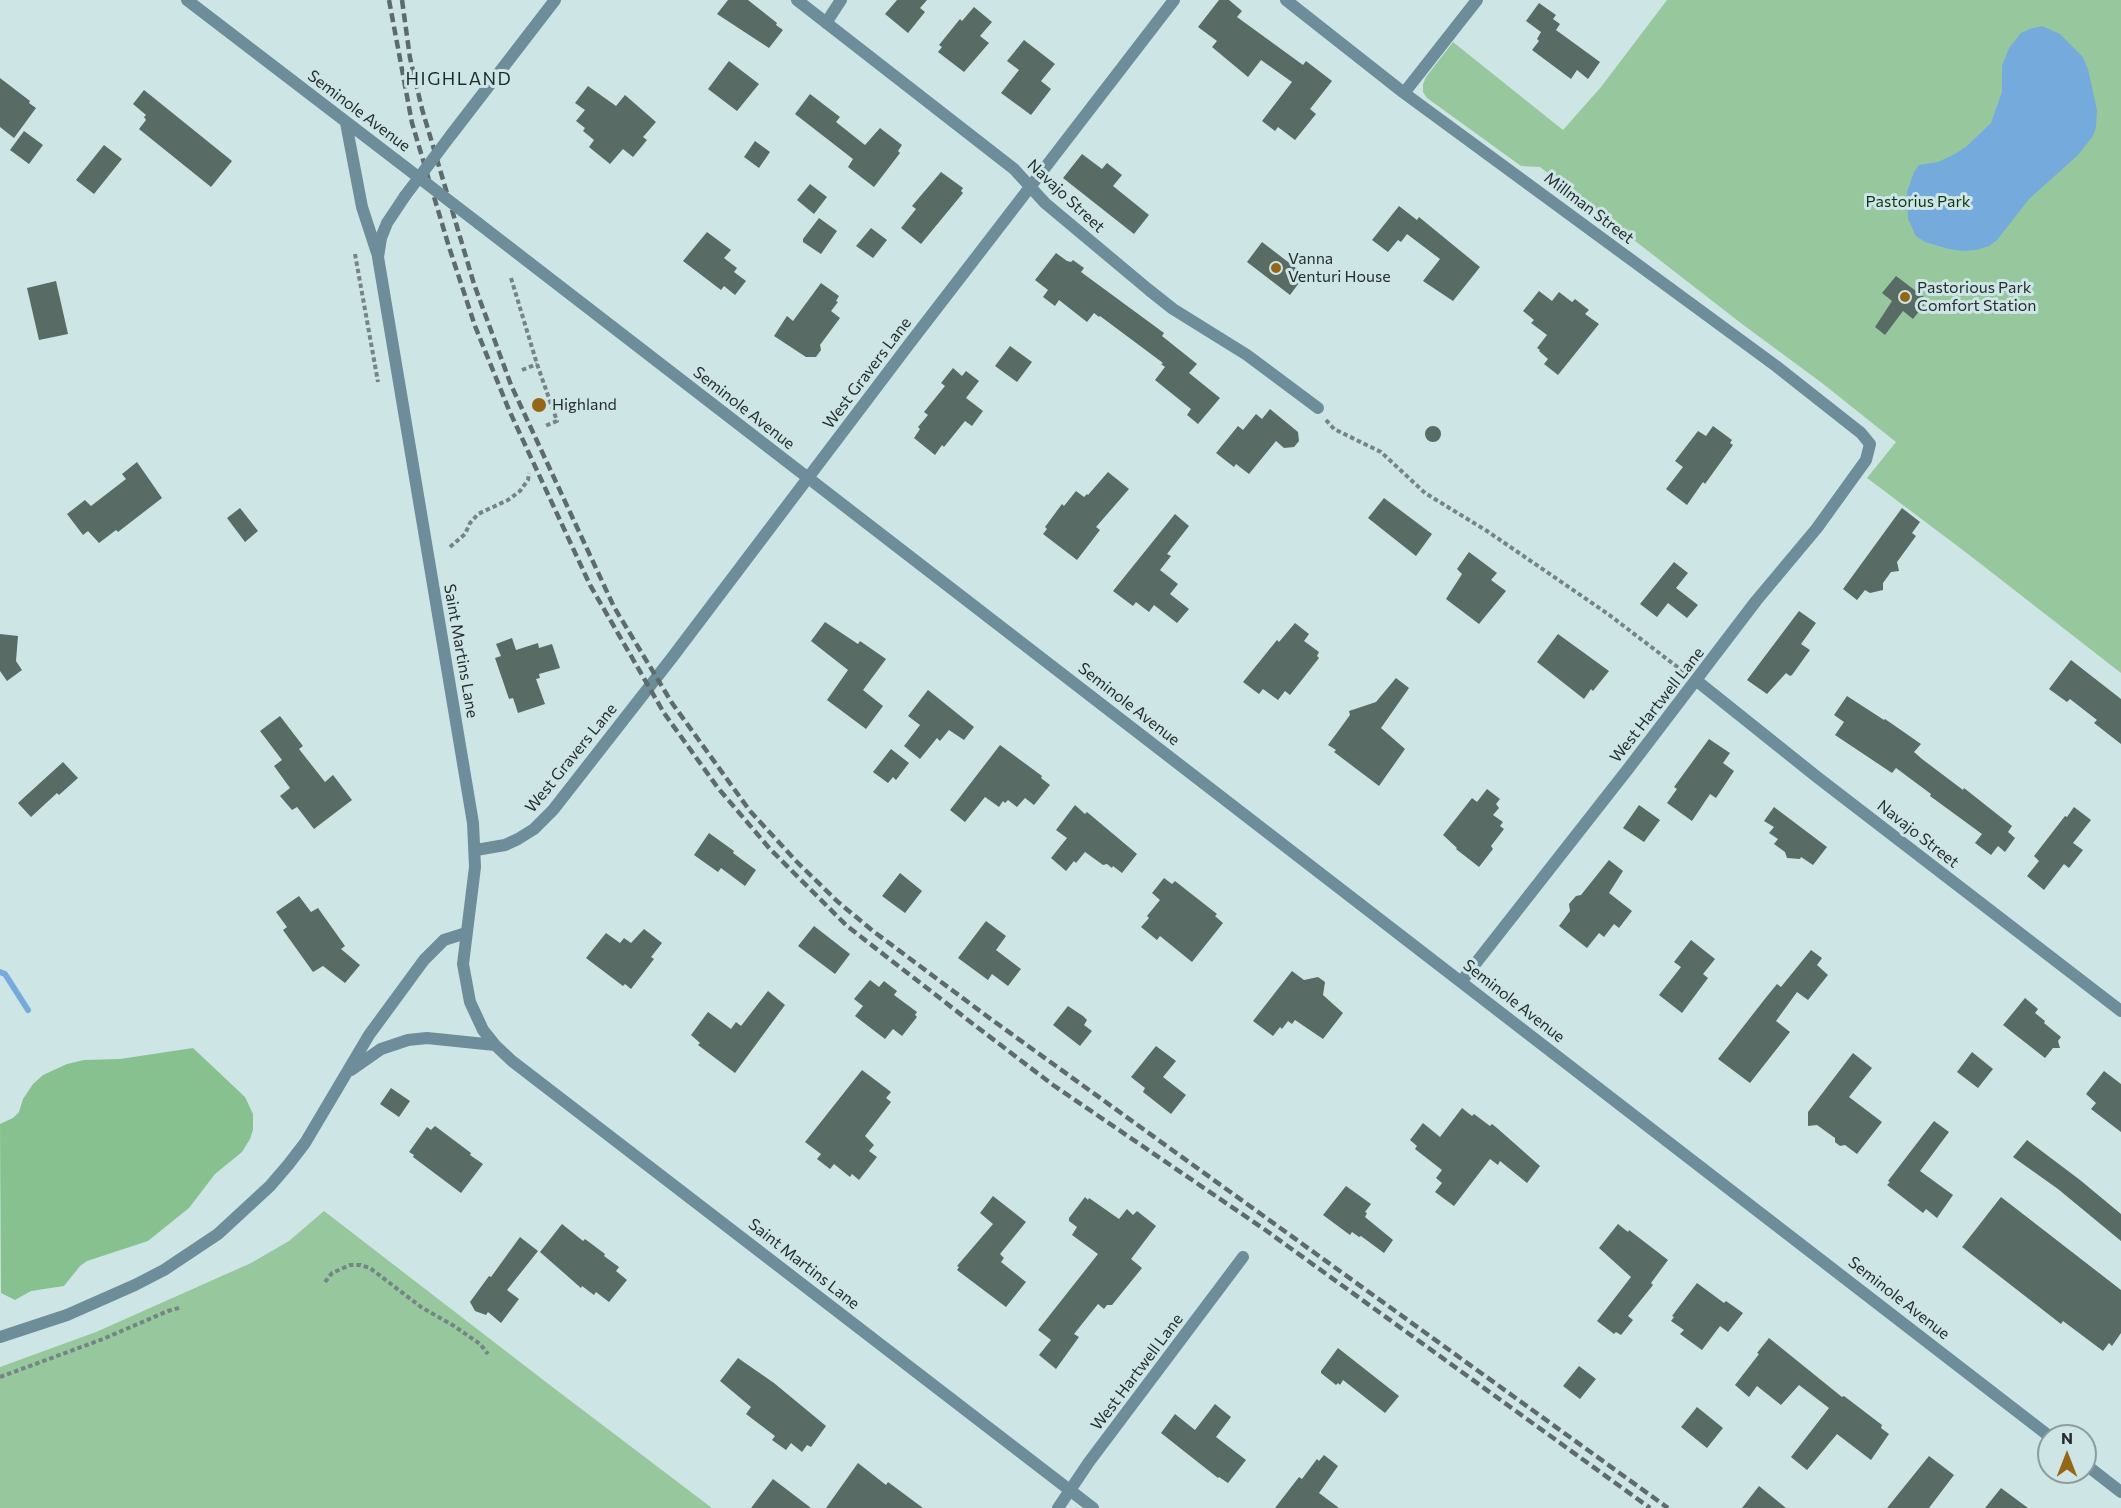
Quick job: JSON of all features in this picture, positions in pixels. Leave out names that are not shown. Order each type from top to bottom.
[{"type":"street","name":"Seminole Avenue","points":[[187,0],[2037,1427]]},
{"type":"street","name":"Saint Martins Lane","points":[[378,257],[381,238],[387,223],[405,196],[555,0]]},
{"type":"street","name":"Navajo Street","points":[[797,0],[1014,169],[1045,202],[1149,290],[1198,325],[1247,355],[1318,408]]},
{"type":"street","points":[[826,23],[841,0]]},
{"type":"street","name":"West Gravers Lane","points":[[476,849],[497,847],[518,839],[534,829],[552,810],[1174,0]]},
{"type":"street","name":"Millman Street","points":[[1286,0],[1404,93],[1776,366],[1862,433],[1870,444]]},
{"type":"street","points":[[1404,93],[1477,0]]},
{"type":"street","name":"Saint Martins Lane","points":[[346,123],[362,207],[378,257],[469,795],[476,849],[474,886],[463,964],[466,984],[476,1017],[483,1030],[512,1061],[1093,1508]]},
{"type":"street","name":"West Hartwell Lane","points":[[1461,982],[1756,601],[1817,528],[1866,460],[1870,444]]},
{"type":"street","name":"Navajo Street","points":[[1696,681],[2121,1011]]},
{"type":"street","points":[[0,1336],[67,1315],[124,1290],[164,1270],[218,1234],[270,1186],[288,1166],[305,1143],[369,1035],[424,960],[444,940],[466,933]]},
{"type":"street","points":[[346,1075],[381,1049],[408,1040],[427,1038],[495,1045]]},
{"type":"street","name":"West Hartwell Lane","points":[[1058,1508],[1089,1462],[1243,1257]]},
{"type":"street","points":[[2097,1473],[2121,1492]]},
{"type":"path","points":[[355,254],[378,382]]},
{"type":"path","points":[[511,278],[557,421],[545,426]]},
{"type":"path","points":[[522,370],[537,364]]},
{"type":"path","points":[[1318,408],[1334,429],[1381,452],[1425,493],[1487,531],[1608,614],[1696,681]]},
{"type":"path","points":[[450,547],[465,534],[470,522],[478,514],[508,500],[520,491],[528,480],[529,473]]},
{"type":"path","points":[[325,1282],[332,1273],[350,1265],[370,1268],[421,1307],[480,1344],[488,1354]]},
{"type":"path","points":[[0,1377],[182,1307]]},
{"type":"green space","name":"Pastorius Park","points":[[1667,0],[2121,0],[2121,673],[1867,478],[1896,442],[1540,167],[1521,166],[1427,98],[1423,92],[1426,77],[1453,42],[1563,130],[1601,87]]},
{"type":"green space","points":[[193,1048],[245,1097],[253,1114],[253,1130],[242,1152],[215,1174],[189,1208],[148,1241],[87,1261],[64,1286],[31,1291],[15,1300],[1,1293],[0,1124],[13,1118],[19,1112],[23,1099],[33,1084],[43,1075],[67,1064],[84,1060],[120,1059]]},
{"type":"green space","points":[[324,1211],[712,1508],[0,1508],[0,1367],[96,1332],[251,1263],[289,1241]]},
{"type":"water","points":[[2042,26],[2060,34],[2082,56],[2088,69],[2097,110],[2093,136],[2078,155],[2029,199],[1997,240],[1989,246],[1963,251],[1925,242],[1916,236],[1908,219],[1907,192],[1914,172],[1919,165],[1938,162],[1955,154],[1991,123],[2002,92],[2002,66],[2009,48],[2021,33]]},
{"type":"building","points":[[728,0],[748,0],[783,30],[769,48],[717,14]]},
{"type":"building","points":[[897,0],[927,0],[920,8],[925,12],[908,33],[885,14]]},
{"type":"building","points":[[1219,0],[1229,0],[1242,11],[1237,17],[1303,65],[1306,61],[1332,81],[1310,109],[1316,114],[1295,140],[1278,127],[1275,131],[1262,121],[1292,82],[1261,60],[1248,77],[1212,47],[1217,41],[1198,27]]},
{"type":"building","points":[[1539,3],[1556,15],[1553,19],[1560,24],[1556,30],[1600,62],[1588,79],[1577,70],[1571,79],[1532,50],[1539,41],[1537,39],[1541,32],[1526,21]]},
{"type":"building","points":[[974,7],[992,22],[980,36],[989,43],[964,72],[938,52],[942,47],[939,45],[960,19],[962,21]]},
{"type":"building","points":[[1024,40],[1055,64],[1041,81],[1051,89],[1031,115],[1001,93],[1019,70],[1007,61]]},
{"type":"building","points":[[729,61],[759,84],[737,111],[708,89]]},
{"type":"building","points":[[0,78],[36,108],[14,138],[0,127]]},
{"type":"building","points":[[588,86],[616,106],[625,95],[656,122],[643,137],[647,140],[633,157],[623,149],[610,164],[589,147],[594,140],[576,121],[585,110],[575,103]]},
{"type":"building","points":[[144,90],[232,161],[211,187],[139,129],[146,120],[144,117],[146,115],[133,104]]},
{"type":"building","points":[[810,94],[840,117],[836,122],[865,145],[880,128],[902,145],[898,151],[900,153],[874,187],[848,167],[853,159],[795,114]]},
{"type":"building","points":[[24,131],[43,145],[29,164],[10,150]]},
{"type":"building","points":[[755,141],[770,152],[759,168],[744,157]]},
{"type":"building","points":[[104,145],[122,159],[94,194],[76,180]]},
{"type":"building","points":[[1082,154],[1102,169],[1107,163],[1122,175],[1113,186],[1149,215],[1134,234],[1063,178]]},
{"type":"building","points":[[941,172],[963,188],[961,191],[963,193],[921,244],[901,228],[916,209],[912,206]]},
{"type":"building","points":[[810,184],[827,197],[814,214],[797,200]]},
{"type":"building","points":[[1399,206],[1417,220],[1419,217],[1480,267],[1453,301],[1423,281],[1440,259],[1407,234],[1401,242],[1398,240],[1388,252],[1372,240]]},
{"type":"building","points":[[819,218],[837,231],[821,254],[803,242]]},
{"type":"building","points":[[871,228],[887,240],[873,258],[856,246]]},
{"type":"building","points":[[707,232],[731,250],[724,258],[737,268],[734,272],[746,281],[735,295],[724,286],[721,290],[683,261]]},
{"type":"building","name":"Vanna Venturi House","points":[[1262,242],[1305,275],[1290,295],[1247,262]]},
{"type":"building","points":[[1056,253],[1067,261],[1073,260],[1084,268],[1081,272],[1164,333],[1162,336],[1197,364],[1189,373],[1220,398],[1198,424],[1187,415],[1191,409],[1155,380],[1165,367],[1161,364],[1163,363],[1100,316],[1094,313],[1087,322],[1059,300],[1055,306],[1043,297],[1048,290],[1035,280]]},
{"type":"building","name":"Pastorious Park Comfort Station","points":[[1896,276],[1928,300],[1913,319],[1903,311],[1885,335],[1875,327],[1892,301],[1882,293]]},
{"type":"building","points":[[56,281],[68,334],[39,340],[27,288]]},
{"type":"building","points":[[821,283],[839,296],[836,301],[838,302],[831,311],[840,318],[820,345],[821,350],[816,357],[806,357],[774,336],[787,316],[793,321]]},
{"type":"building","points":[[1539,291],[1552,301],[1559,292],[1572,302],[1575,299],[1589,310],[1585,314],[1599,324],[1558,375],[1544,364],[1548,359],[1537,348],[1547,335],[1531,323],[1534,320],[1523,311]]},
{"type":"building","points":[[1010,346],[1032,362],[1017,382],[995,366]]},
{"type":"building","points":[[953,368],[962,376],[966,371],[979,381],[966,398],[983,411],[972,426],[965,421],[935,455],[914,438],[920,429],[918,427],[928,415],[924,412],[945,386],[941,383]]},
{"type":"building","points":[[1270,409],[1298,432],[1299,441],[1294,447],[1284,448],[1276,441],[1249,474],[1236,464],[1234,467],[1216,453],[1238,426],[1243,430],[1256,414],[1262,419]]},
{"type":"building","points":[[1433,426],[1439,428],[1441,434],[1439,440],[1433,442],[1427,440],[1425,434],[1427,428]]},
{"type":"building","points":[[1713,426],[1732,440],[1730,443],[1733,445],[1687,505],[1666,489],[1683,467],[1675,461],[1698,431],[1706,436]]},
{"type":"building","points":[[137,462],[162,498],[118,532],[116,530],[99,543],[88,531],[83,535],[67,514],[85,500],[91,506],[126,479],[122,474]]},
{"type":"building","points":[[1108,472],[1129,489],[1096,527],[1100,530],[1077,560],[1043,534],[1047,529],[1045,527],[1062,504],[1064,506],[1076,491],[1084,497],[1088,495]]},
{"type":"building","points":[[1384,498],[1432,534],[1416,556],[1368,518]]},
{"type":"building","points":[[240,508],[258,531],[245,542],[227,518]]},
{"type":"building","points":[[1902,508],[1920,522],[1912,533],[1916,536],[1897,562],[1899,571],[1891,572],[1883,583],[1883,590],[1870,593],[1865,590],[1857,600],[1843,589]]},
{"type":"building","points":[[1175,514],[1189,526],[1167,554],[1171,556],[1160,570],[1178,584],[1170,594],[1189,609],[1177,623],[1154,605],[1149,612],[1136,602],[1133,606],[1113,591]]},
{"type":"building","points":[[1469,552],[1497,573],[1491,580],[1506,591],[1479,624],[1446,599],[1462,574],[1457,569]]},
{"type":"building","points":[[1674,562],[1688,573],[1676,588],[1698,605],[1687,618],[1668,603],[1657,617],[1640,604]]},
{"type":"building","points":[[1799,611],[1816,623],[1801,644],[1810,650],[1792,675],[1786,673],[1767,694],[1747,680]]},
{"type":"building","points":[[825,622],[858,644],[860,641],[886,659],[863,690],[883,706],[866,729],[827,700],[848,670],[811,641]]},
{"type":"building","points":[[1295,623],[1309,634],[1304,641],[1319,652],[1317,656],[1319,658],[1290,695],[1285,691],[1278,700],[1263,689],[1259,694],[1243,682],[1277,640],[1279,642]]},
{"type":"building","points":[[0,634],[18,636],[16,661],[22,670],[7,681],[0,671]]},
{"type":"building","points":[[1558,634],[1609,671],[1584,699],[1537,662]]},
{"type":"building","points":[[512,638],[516,650],[538,643],[539,648],[552,644],[560,668],[539,674],[540,678],[536,679],[545,704],[518,713],[513,698],[509,699],[495,658],[501,656],[496,644]]},
{"type":"building","points":[[2071,660],[2121,699],[2121,744],[2094,723],[2097,720],[2070,699],[2067,702],[2049,689]]},
{"type":"building","points":[[1396,678],[1409,688],[1381,728],[1405,749],[1379,786],[1328,745],[1350,715],[1349,711],[1376,702]]},
{"type":"building","points":[[928,690],[974,727],[964,740],[949,730],[940,741],[937,738],[920,759],[904,746],[920,725],[908,716]]},
{"type":"building","points":[[1847,696],[1921,744],[1914,752],[2012,826],[2008,832],[2015,838],[2005,852],[1998,846],[1991,855],[1975,843],[1982,834],[1930,796],[1931,794],[1896,768],[1892,773],[1835,735],[1844,722],[1834,715]]},
{"type":"building","points":[[280,716],[303,746],[299,749],[325,782],[333,775],[352,800],[314,829],[297,807],[292,810],[280,796],[290,788],[274,766],[282,760],[260,731]]},
{"type":"building","points":[[1709,739],[1730,753],[1723,763],[1734,771],[1716,798],[1710,794],[1692,821],[1667,803],[1677,789],[1674,787]]},
{"type":"building","points":[[1000,745],[1042,776],[1041,778],[1050,785],[1034,805],[1025,798],[1017,807],[1008,800],[1005,803],[1003,801],[999,807],[985,797],[965,822],[950,810]]},
{"type":"building","points":[[891,749],[909,763],[896,780],[893,777],[888,783],[873,772]]},
{"type":"building","points":[[63,762],[78,778],[59,795],[57,793],[31,817],[18,803]]},
{"type":"building","points":[[1487,789],[1500,799],[1496,804],[1499,808],[1493,815],[1503,822],[1500,826],[1504,829],[1491,846],[1493,849],[1479,867],[1456,849],[1443,835],[1472,798],[1477,802]]},
{"type":"building","points":[[1075,805],[1085,814],[1087,812],[1137,854],[1122,873],[1113,866],[1112,868],[1107,864],[1103,865],[1085,852],[1066,871],[1051,858],[1067,838],[1056,830]]},
{"type":"building","points":[[1639,805],[1660,820],[1644,842],[1623,828]]},
{"type":"building","points":[[1774,807],[1827,847],[1813,865],[1801,857],[1800,859],[1787,858],[1785,852],[1774,844],[1778,839],[1769,833],[1774,827],[1764,821]]},
{"type":"building","points":[[2074,807],[2091,820],[2073,843],[2083,850],[2069,868],[2064,864],[2044,890],[2027,876],[2039,861],[2034,856]]},
{"type":"building","points":[[709,833],[756,870],[745,886],[721,868],[718,872],[694,855]]},
{"type":"building","points":[[1609,860],[1623,871],[1609,893],[1632,911],[1619,928],[1614,924],[1604,937],[1599,933],[1587,948],[1559,926],[1570,911],[1569,904],[1576,896],[1581,895]]},
{"type":"building","points":[[900,873],[922,891],[905,913],[882,896]]},
{"type":"building","points":[[1164,878],[1172,884],[1175,881],[1217,914],[1215,916],[1223,923],[1192,962],[1160,936],[1157,940],[1141,927],[1160,900],[1152,893]]},
{"type":"building","points":[[299,896],[311,912],[318,908],[345,946],[341,949],[360,965],[345,983],[323,966],[313,972],[283,930],[287,927],[276,912]]},
{"type":"building","points":[[986,921],[1006,936],[996,950],[1021,969],[1008,986],[992,974],[988,980],[958,958]]},
{"type":"building","points":[[814,926],[850,954],[835,974],[798,946]]},
{"type":"building","points":[[644,929],[662,943],[651,957],[654,959],[631,989],[625,984],[623,986],[586,958],[606,933],[620,943],[624,938],[631,943]]},
{"type":"building","points":[[1691,940],[1715,959],[1703,974],[1708,978],[1682,1013],[1659,995],[1681,967],[1674,962]]},
{"type":"building","points":[[1811,950],[1822,958],[1817,965],[1828,975],[1808,1000],[1797,992],[1776,1021],[1790,1032],[1750,1083],[1718,1059],[1777,984],[1781,987]]},
{"type":"building","points":[[1292,971],[1304,980],[1318,977],[1325,982],[1323,995],[1343,1013],[1323,1039],[1295,1020],[1292,1024],[1288,1021],[1273,1036],[1253,1021]]},
{"type":"building","points":[[870,980],[879,987],[884,981],[897,991],[894,995],[917,1012],[915,1015],[917,1017],[902,1036],[893,1029],[885,1039],[855,1016],[863,1006],[854,999]]},
{"type":"building","points":[[768,991],[785,1005],[735,1073],[698,1045],[700,1043],[691,1035],[708,1012],[731,1029],[736,1022],[741,1026]]},
{"type":"building","points":[[2025,998],[2038,1009],[2035,1013],[2045,1021],[2044,1023],[2061,1037],[2058,1041],[2060,1048],[2053,1048],[2045,1058],[2003,1025]]},
{"type":"building","points":[[1068,1006],[1087,1020],[1084,1025],[1092,1031],[1080,1046],[1053,1025]]},
{"type":"building","points":[[1156,1046],[1176,1061],[1163,1077],[1186,1095],[1171,1114],[1143,1092],[1145,1088],[1131,1077]]},
{"type":"building","points":[[1972,1052],[1993,1069],[1978,1088],[1957,1072]]},
{"type":"building","points":[[1853,1053],[1872,1068],[1849,1097],[1882,1122],[1857,1154],[1845,1145],[1840,1146],[1835,1142],[1835,1138],[1817,1125],[1808,1126],[1808,1112]]},
{"type":"building","points":[[862,1070],[891,1092],[886,1098],[891,1102],[865,1136],[874,1145],[869,1151],[877,1157],[859,1180],[852,1174],[850,1177],[834,1164],[830,1169],[817,1159],[821,1154],[805,1142]]},
{"type":"building","points":[[2104,1071],[2121,1084],[2121,1132],[2091,1109],[2096,1103],[2086,1094]]},
{"type":"building","points":[[391,1088],[410,1101],[399,1117],[380,1104]]},
{"type":"building","points":[[1462,1108],[1490,1126],[1492,1124],[1540,1166],[1527,1183],[1500,1161],[1498,1165],[1490,1159],[1454,1206],[1435,1192],[1442,1183],[1436,1178],[1442,1170],[1415,1149],[1417,1146],[1410,1140],[1423,1123],[1440,1137]]},
{"type":"building","points":[[1934,1121],[1949,1132],[1920,1171],[1953,1195],[1937,1218],[1926,1209],[1923,1213],[1887,1185]]},
{"type":"building","points":[[435,1126],[483,1164],[461,1193],[409,1152],[427,1127],[431,1130]]},
{"type":"building","points":[[2027,1140],[2121,1214],[2121,1241],[2058,1189],[2013,1157]]},
{"type":"building","points":[[1346,1186],[1371,1204],[1365,1212],[1367,1213],[1365,1217],[1393,1240],[1384,1253],[1361,1236],[1352,1232],[1350,1235],[1323,1215]]},
{"type":"building","points":[[993,1196],[1026,1222],[1000,1254],[1004,1258],[1001,1262],[1026,1282],[1006,1307],[957,1270],[959,1267],[957,1266],[993,1224],[980,1213]]},
{"type":"building","points":[[1085,1197],[1119,1219],[1127,1209],[1133,1215],[1137,1211],[1156,1226],[1131,1259],[1142,1268],[1112,1305],[1107,1305],[1104,1309],[1098,1304],[1074,1334],[1079,1337],[1056,1369],[1039,1355],[1051,1340],[1038,1330],[1098,1254],[1072,1235],[1077,1227],[1069,1221],[1069,1218]]},
{"type":"building","points":[[2001,1197],[2121,1290],[2121,1333],[2112,1346],[2109,1343],[2103,1351],[2063,1321],[2061,1324],[1962,1247]]},
{"type":"building","points":[[562,1224],[583,1241],[585,1239],[605,1254],[604,1256],[619,1267],[616,1271],[627,1280],[609,1302],[596,1292],[594,1295],[582,1286],[581,1288],[540,1252]]},
{"type":"building","points":[[1618,1224],[1668,1260],[1651,1283],[1653,1285],[1628,1316],[1633,1320],[1621,1335],[1616,1332],[1614,1334],[1597,1321],[1631,1277],[1599,1248]]},
{"type":"building","points":[[520,1237],[538,1251],[507,1290],[519,1299],[501,1323],[488,1312],[486,1315],[475,1311],[470,1302]]},
{"type":"building","points":[[1697,1283],[1724,1303],[1726,1301],[1743,1313],[1728,1332],[1720,1326],[1702,1350],[1680,1334],[1684,1330],[1671,1321],[1674,1317],[1672,1316]]},
{"type":"building","points":[[1769,1338],[1842,1397],[1844,1396],[1882,1425],[1881,1428],[1889,1434],[1871,1460],[1837,1434],[1807,1470],[1791,1457],[1829,1408],[1799,1385],[1781,1405],[1757,1386],[1749,1397],[1735,1385]]},
{"type":"building","points":[[1338,1348],[1399,1396],[1385,1413],[1343,1380],[1340,1385],[1338,1383],[1336,1385],[1321,1373]]},
{"type":"building","points":[[738,1358],[774,1383],[826,1426],[811,1447],[807,1445],[802,1452],[791,1443],[786,1450],[772,1440],[775,1436],[746,1414],[751,1407],[720,1381]]},
{"type":"building","points":[[1579,1366],[1596,1379],[1580,1399],[1563,1386]]},
{"type":"building","points":[[1215,1404],[1231,1417],[1216,1437],[1246,1460],[1228,1483],[1218,1478],[1161,1433],[1175,1414],[1195,1430]]},
{"type":"building","points":[[1697,1407],[1723,1428],[1707,1448],[1681,1427]]},
{"type":"building","points":[[1324,1455],[1338,1466],[1319,1493],[1339,1508],[1275,1508],[1299,1477],[1302,1479],[1317,1459],[1319,1461]]},
{"type":"building","points":[[1929,1456],[1954,1475],[1929,1508],[1887,1508]]},
{"type":"building","points":[[858,1463],[886,1485],[888,1482],[923,1508],[826,1508]]},
{"type":"building","points":[[773,1479],[811,1508],[751,1508]]},
{"type":"building","points":[[1759,1486],[1786,1508],[1742,1508]]},
{"type":"building","points":[[2001,1488],[2028,1508],[1985,1508]]},
{"type":"waterway","points":[[0,972],[5,974],[28,1010]]},
{"type":"railway","points":[[389,0],[412,123],[475,326],[509,410],[590,585],[664,713],[718,788],[770,849],[847,926],[977,1027],[1053,1085],[1264,1229],[1650,1508]]},
{"type":"railway","points":[[402,0],[410,58],[422,109],[474,284],[511,385],[614,607],[672,703],[750,811],[797,862],[838,902],[873,931],[988,1017],[1668,1508]]},
{"type":"place","name":"Vanna Venturi House","points":[[1276,268]]},
{"type":"place","name":"Pastorious Park Comfort Station","points":[[1905,297]]},
{"type":"place","name":"Highland","points":[[539,405]]},
{"type":"district","name":"HIGHLAND","points":[[459,79]]}]
